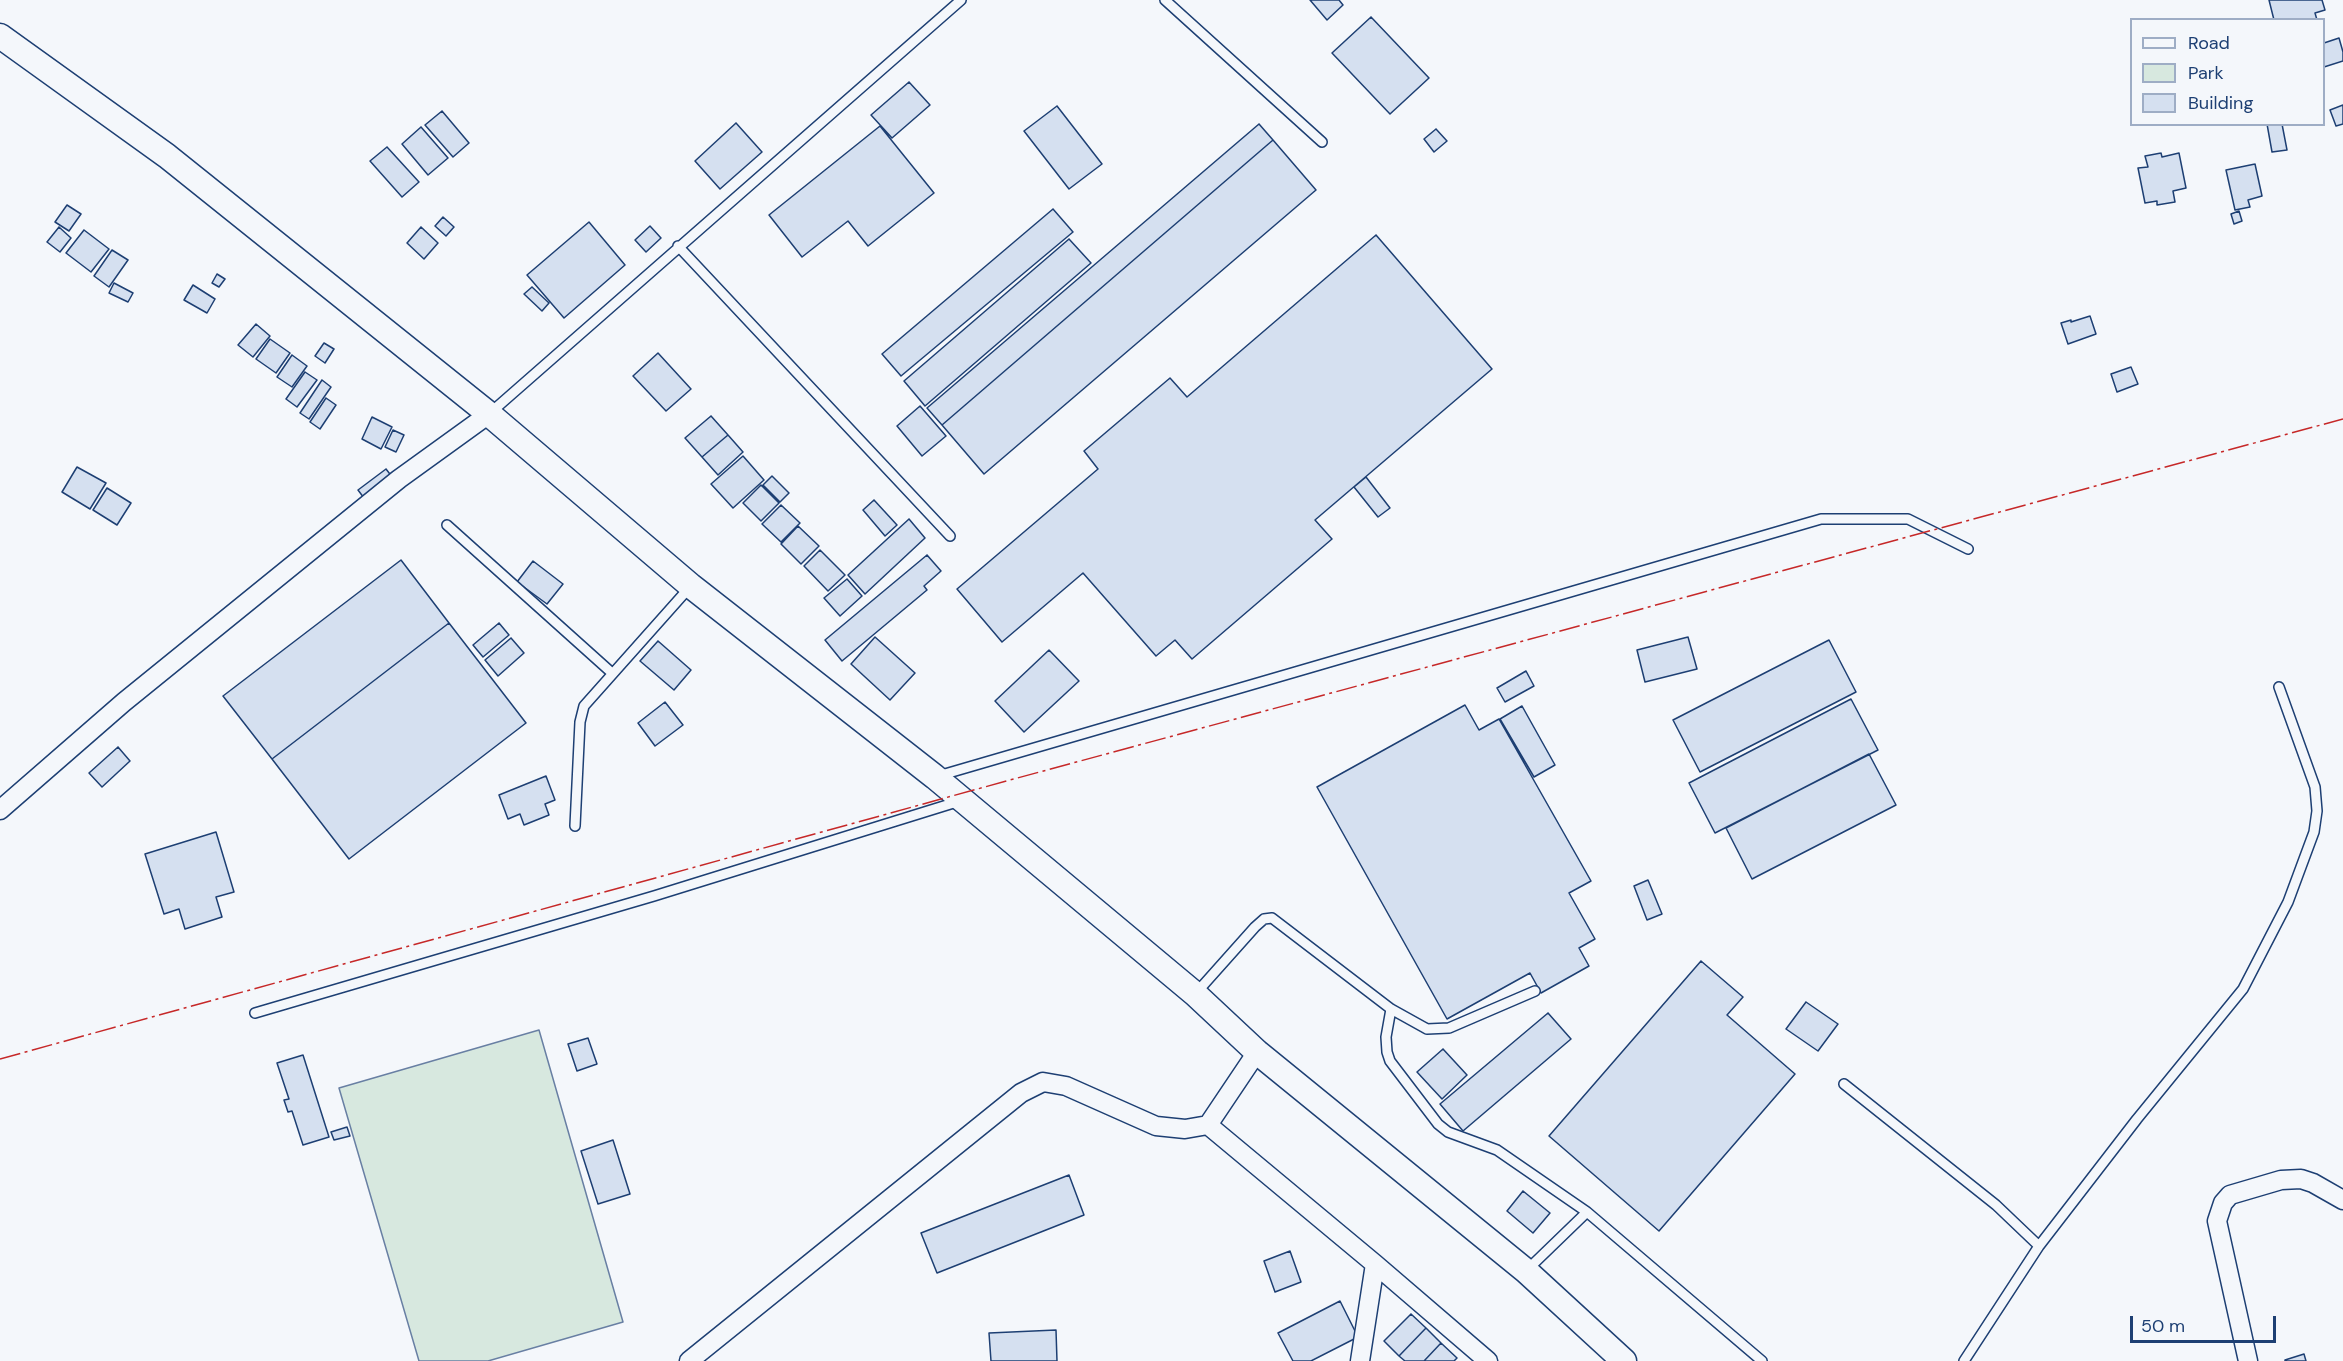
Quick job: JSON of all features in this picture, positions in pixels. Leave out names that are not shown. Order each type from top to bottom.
[{"type":"main road","points":[[0,36],[167,156],[489,414],[691,586],[935,777],[1195,994],[1257,1052],[1526,1271],[1624,1361]]},
{"type":"street","points":[[0,810],[124,702],[381,494],[489,414]]},
{"type":"street","points":[[689,1361],[1021,1093],[1043,1082],[1066,1086],[1156,1126],[1185,1129],[1208,1125],[1257,1052]]},
{"type":"street","points":[[1208,1125],[1488,1361]]},
{"type":"street","points":[[2248,1361],[2217,1221],[2223,1203],[2230,1195],[2282,1180],[2301,1179],[2343,1200]]},
{"type":"street","points":[[1360,1361],[1375,1264]]},
{"type":"lane","points":[[489,414],[961,0]]},
{"type":"lane","points":[[1165,0],[1322,142]]},
{"type":"lane","points":[[678,246],[950,536]]},
{"type":"lane","points":[[935,777],[1821,519],[1908,519],[1968,549]]},
{"type":"lane","points":[[447,525],[612,673]]},
{"type":"lane","points":[[575,826],[580,722],[584,706],[691,586]]},
{"type":"lane","points":[[1964,1361],[2039,1246],[2243,989],[2288,902],[2314,832],[2317,811],[2315,787],[2279,687]]},
{"type":"lane","points":[[255,1013],[654,896],[963,801]]},
{"type":"lane","points":[[1195,994],[1264,919],[1272,918],[1391,1009],[1427,1029],[1449,1028],[1535,991]]},
{"type":"lane","points":[[1391,1009],[1386,1037],[1390,1061],[1438,1124],[1448,1132],[1497,1150],[1587,1212],[1762,1361]]},
{"type":"lane","points":[[1844,1084],[1996,1205],[2039,1246]]},
{"type":"lane","points":[[1526,1271],[1587,1212]]},
{"type":"green space","points":[[539,1030],[623,1322],[488,1361],[419,1361],[339,1088]]},
{"type":"building","points":[[1310,0],[1339,0],[1343,5],[1327,20]]},
{"type":"building","points":[[2269,0],[2322,0],[2325,10],[2315,13],[2316,18],[2274,18]]},
{"type":"building","points":[[1371,17],[1429,78],[1390,114],[1332,53]]},
{"type":"building","points":[[2339,38],[2343,61],[2325,67],[2325,43]]},
{"type":"building","points":[[909,82],[930,105],[892,138],[871,115]]},
{"type":"building","points":[[2343,105],[2343,124],[2336,126],[2330,110]]},
{"type":"building","points":[[1057,106],[1102,164],[1069,189],[1024,131]]},
{"type":"building","points":[[442,111],[469,143],[453,157],[425,125]]},
{"type":"building","points":[[736,123],[762,152],[720,189],[695,161]]},
{"type":"building","points":[[1259,124],[1273,140],[942,425],[927,408]]},
{"type":"building","points":[[880,126],[934,193],[868,246],[848,221],[802,257],[769,215]]},
{"type":"building","points":[[2267,126],[2282,126],[2287,150],[2272,152]]},
{"type":"building","points":[[421,127],[448,158],[428,175],[402,144]]},
{"type":"building","points":[[1436,129],[1447,141],[1434,152],[1424,139]]},
{"type":"building","points":[[1273,140],[1316,190],[984,474],[942,425]]},
{"type":"building","points":[[387,147],[419,182],[402,197],[370,161]]},
{"type":"building","points":[[2161,153],[2162,157],[2179,153],[2186,188],[2173,191],[2175,202],[2157,205],[2157,201],[2145,203],[2138,168],[2148,167],[2145,156]]},
{"type":"building","points":[[2255,164],[2262,196],[2248,200],[2250,207],[2235,210],[2226,170]]},
{"type":"building","points":[[67,205],[81,214],[69,231],[55,222]]},
{"type":"building","points":[[1053,209],[1073,232],[901,376],[882,354]]},
{"type":"building","points":[[2239,211],[2242,221],[2234,224],[2231,214]]},
{"type":"building","points":[[443,217],[454,227],[446,236],[435,226]]},
{"type":"building","points":[[589,222],[625,265],[564,318],[527,275]]},
{"type":"building","points":[[650,226],[661,238],[646,252],[635,240]]},
{"type":"building","points":[[59,227],[71,238],[60,252],[47,242]]},
{"type":"building","points":[[421,227],[438,243],[424,259],[407,243]]},
{"type":"building","points":[[84,230],[109,249],[91,272],[66,253]]},
{"type":"building","points":[[1376,235],[1492,369],[1315,520],[1332,539],[1192,659],[1175,640],[1156,656],[1083,573],[1002,642],[957,589],[1098,469],[1084,451],[1170,378],[1187,397]]},
{"type":"building","points":[[1069,239],[1091,263],[925,406],[904,381]]},
{"type":"building","points":[[112,250],[128,260],[109,287],[94,276]]},
{"type":"building","points":[[217,274],[225,279],[219,287],[212,283]]},
{"type":"building","points":[[114,283],[133,293],[128,302],[109,293]]},
{"type":"building","points":[[193,285],[215,299],[207,313],[184,300]]},
{"type":"building","points":[[532,287],[549,303],[542,311],[524,294]]},
{"type":"building","points":[[2090,316],[2096,334],[2068,344],[2061,323]]},
{"type":"building","points":[[256,324],[270,336],[253,357],[238,345]]},
{"type":"building","points":[[270,339],[290,353],[276,373],[256,359]]},
{"type":"building","points":[[324,343],[334,349],[325,363],[315,356]]},
{"type":"building","points":[[658,353],[691,389],[666,411],[633,376]]},
{"type":"building","points":[[292,355],[307,366],[292,387],[277,377]]},
{"type":"building","points":[[2131,367],[2138,384],[2117,392],[2111,374]]},
{"type":"building","points":[[305,372],[317,380],[297,407],[286,399]]},
{"type":"building","points":[[322,380],[331,387],[309,419],[300,413]]},
{"type":"building","points":[[326,398],[336,405],[320,429],[310,422]]},
{"type":"building","points":[[920,406],[946,436],[922,456],[897,426]]},
{"type":"building","points":[[711,416],[728,435],[702,457],[685,438]]},
{"type":"building","points":[[372,417],[392,427],[381,449],[362,439]]},
{"type":"building","points":[[393,430],[404,435],[396,452],[385,447]]},
{"type":"building","points":[[728,435],[743,452],[718,475],[702,457]]},
{"type":"building","points":[[743,456],[764,480],[733,508],[711,484]]},
{"type":"building","points":[[77,467],[106,483],[90,509],[62,492]]},
{"type":"building","points":[[386,469],[393,478],[364,498],[358,490]]},
{"type":"building","points":[[772,476],[789,493],[780,502],[763,485]]},
{"type":"building","points":[[1366,477],[1390,508],[1378,517],[1354,487]]},
{"type":"building","points":[[761,485],[779,503],[761,521],[743,503]]},
{"type":"building","points":[[107,488],[131,503],[117,525],[93,510]]},
{"type":"building","points":[[874,500],[897,525],[885,536],[863,510]]},
{"type":"building","points":[[781,505],[800,523],[781,542],[762,524]]},
{"type":"building","points":[[909,519],[925,538],[865,594],[848,575]]},
{"type":"building","points":[[798,526],[819,546],[801,564],[781,544]]},
{"type":"building","points":[[820,550],[845,575],[828,591],[804,566]]},
{"type":"building","points":[[927,555],[941,571],[924,586],[927,590],[842,661],[825,640]]},
{"type":"building","points":[[401,560],[449,623],[272,759],[223,696]]},
{"type":"building","points":[[533,561],[563,584],[547,604],[517,582]]},
{"type":"building","points":[[847,579],[862,596],[840,616],[824,598]]},
{"type":"building","points":[[449,623],[526,723],[349,859],[272,759]]},
{"type":"building","points":[[499,623],[509,635],[483,657],[473,645]]},
{"type":"building","points":[[875,637],[915,673],[890,700],[851,664]]},
{"type":"building","points":[[1688,637],[1697,669],[1645,682],[1637,650]]},
{"type":"building","points":[[511,638],[524,653],[498,676],[485,660]]},
{"type":"building","points":[[1829,640],[1856,692],[1700,772],[1673,720]]},
{"type":"building","points":[[658,641],[691,670],[674,690],[640,661]]},
{"type":"building","points":[[1049,650],[1079,681],[1024,732],[995,701]]},
{"type":"building","points":[[1526,671],[1534,686],[1505,702],[1497,688]]},
{"type":"building","points":[[1851,699],[1878,750],[1715,833],[1689,783]]},
{"type":"building","points":[[665,702],[683,725],[655,746],[638,723]]},
{"type":"building","points":[[1465,705],[1479,730],[1499,719],[1591,881],[1569,893],[1595,939],[1579,948],[1589,966],[1541,993],[1530,973],[1447,1019],[1317,787]]},
{"type":"building","points":[[1522,706],[1555,765],[1534,777],[1500,719]]},
{"type":"building","points":[[118,747],[130,761],[102,787],[89,773]]},
{"type":"building","points":[[1869,754],[1896,805],[1752,879],[1726,828]]},
{"type":"building","points":[[546,776],[555,800],[545,804],[549,815],[524,825],[520,814],[508,819],[499,795]]},
{"type":"building","points":[[216,832],[234,892],[216,897],[222,917],[185,929],[179,909],[164,914],[145,854]]},
{"type":"building","points":[[1648,880],[1662,914],[1647,920],[1634,886]]},
{"type":"building","points":[[1701,961],[1743,997],[1727,1015],[1795,1074],[1659,1231],[1549,1136]]},
{"type":"building","points":[[1806,1002],[1838,1024],[1818,1051],[1786,1029]]},
{"type":"building","points":[[1548,1013],[1571,1039],[1463,1131],[1440,1104]]},
{"type":"building","points":[[588,1038],[597,1064],[577,1071],[568,1044]]},
{"type":"building","points":[[1443,1049],[1467,1075],[1442,1099],[1417,1072]]},
{"type":"building","points":[[303,1055],[329,1137],[303,1145],[292,1111],[288,1112],[284,1100],[289,1099],[277,1063]]},
{"type":"building","points":[[347,1127],[350,1136],[334,1140],[331,1132]]},
{"type":"building","points":[[613,1140],[630,1194],[598,1204],[581,1151]]},
{"type":"building","points":[[1069,1175],[1084,1215],[937,1273],[921,1233]]},
{"type":"building","points":[[1523,1191],[1550,1213],[1533,1233],[1507,1211]]},
{"type":"building","points":[[1290,1251],[1301,1282],[1275,1292],[1264,1261]]},
{"type":"building","points":[[1340,1301],[1358,1337],[1311,1361],[1293,1361],[1278,1333]]},
{"type":"building","points":[[1411,1314],[1426,1328],[1399,1356],[1384,1341]]},
{"type":"building","points":[[1426,1328],[1441,1343],[1424,1361],[1405,1361],[1399,1356]]},
{"type":"building","points":[[1056,1330],[1057,1361],[991,1361],[989,1333]]},
{"type":"building","points":[[1441,1343],[1457,1358],[1454,1361],[1424,1361]]},
{"type":"building","points":[[2304,1354],[2306,1361],[2285,1361],[2285,1360]]},
{"type":"power","points":[[0,1059],[1010,780],[2343,419]]}]
